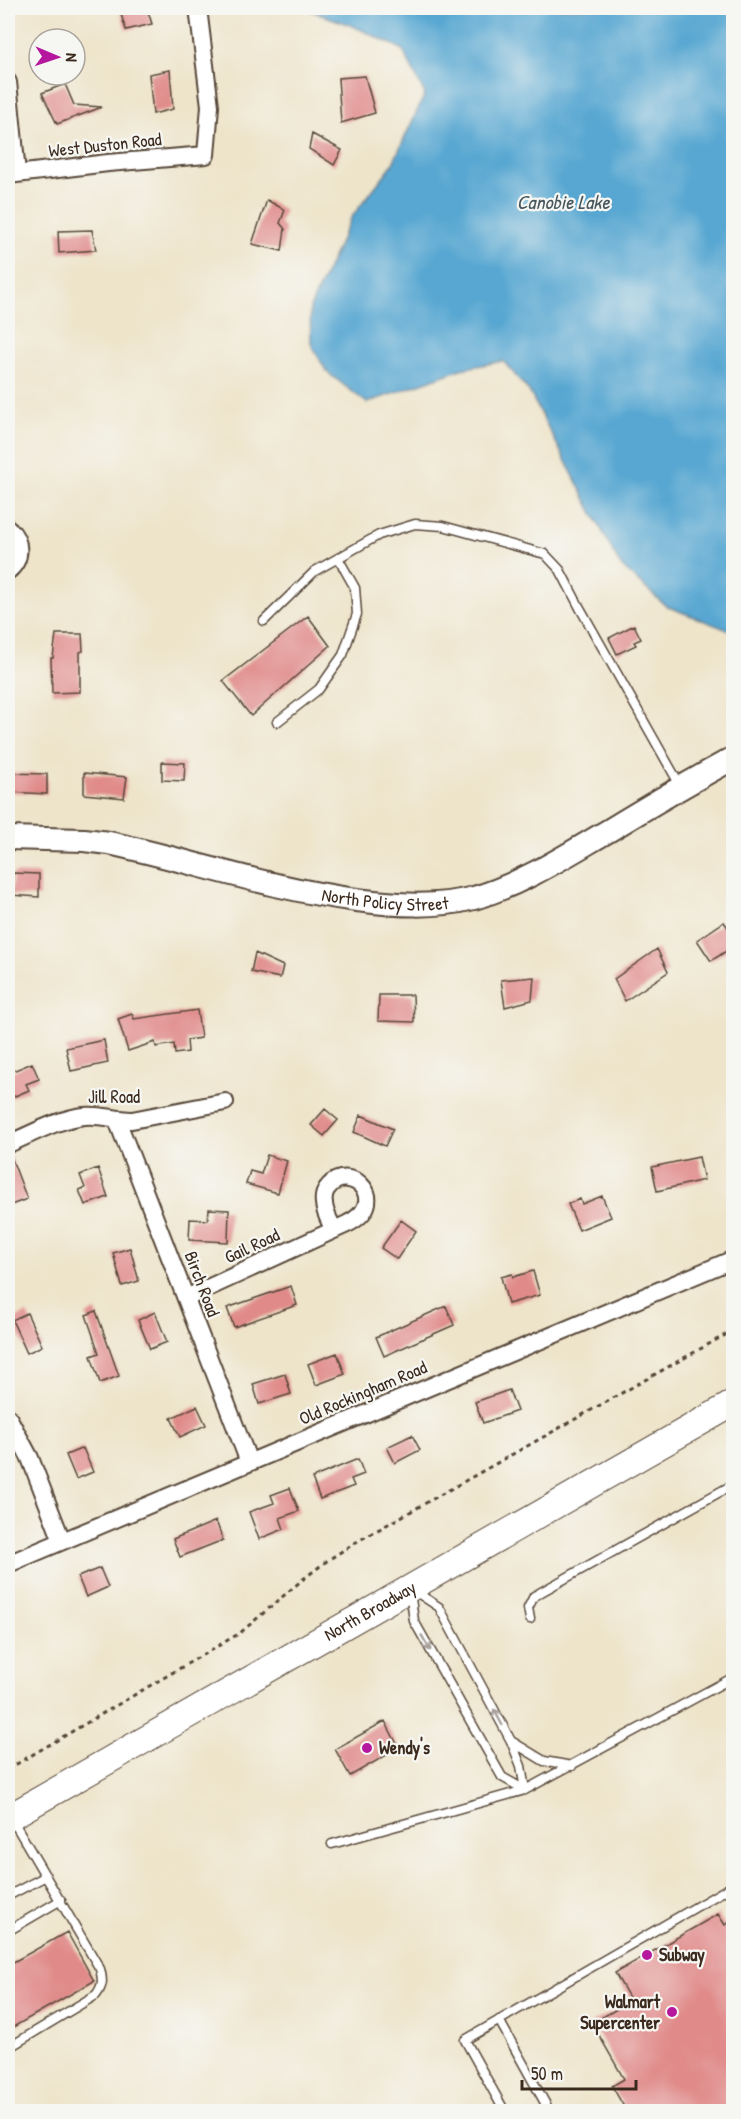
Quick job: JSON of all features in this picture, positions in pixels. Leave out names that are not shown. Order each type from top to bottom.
[{"type":"main road","name":"North Broadway","points":[[9,1817],[734,1403]]},
{"type":"street","name":"West Duston Road","points":[[13,174],[206,155],[210,106],[198,8]]},
{"type":"street","points":[[8,82],[13,174]]},
{"type":"street","points":[[8,528],[17,540],[19,549],[15,564],[8,571]]},
{"type":"street","name":"North Policy Street","points":[[8,838],[59,838],[109,843],[309,892],[369,902],[422,905],[448,903],[474,897],[527,878],[734,758]]},
{"type":"street","name":"Jill Road","points":[[8,1144],[69,1119],[95,1115],[117,1120],[132,1120],[225,1102]]},
{"type":"street","name":"Birch Road","points":[[117,1120],[249,1462]]},
{"type":"street","name":"Gail Road","points":[[186,1298],[334,1230]]},
{"type":"street","name":"Old Rockingham Road","points":[[8,1564],[734,1259]]},
{"type":"street","points":[[8,1417],[30,1458],[62,1541]]},
{"type":"lane","points":[[264,621],[315,571],[379,536],[415,524],[443,526],[545,554],[560,570],[579,609],[681,787]]},
{"type":"lane","points":[[277,722],[319,689],[343,655],[357,614],[355,588],[338,558]]},
{"type":"lane","points":[[530,1619],[528,1608],[534,1596],[734,1484]]},
{"type":"lane","points":[[410,1588],[440,1607],[511,1741],[521,1767],[525,1790]]},
{"type":"lane","points":[[410,1588],[414,1621],[496,1767],[502,1777],[525,1790]]},
{"type":"lane","points":[[332,1844],[525,1790],[734,1677]]},
{"type":"lane","points":[[511,1741],[544,1761],[572,1766]]},
{"type":"lane","points":[[8,2048],[96,1995],[102,1988],[103,1980],[100,1969],[61,1900],[9,1817]]},
{"type":"lane","points":[[8,1896],[46,1876]]},
{"type":"lane","points":[[505,2112],[465,2040],[734,1885]]},
{"type":"lane","points":[[8,1931],[61,1900]]},
{"type":"lane","points":[[499,2020],[550,2112]]},
{"type":"path","points":[[8,1769],[240,1633],[302,1580],[358,1541],[734,1330]]},
{"type":"water","name":"Canobie Lake","points":[[303,8],[733,8],[733,632],[666,606],[620,565],[529,391],[503,361],[461,369],[367,403],[327,372],[311,344],[310,308],[351,218],[392,165],[425,94],[402,49],[353,26]]},
{"type":"building","points":[[119,8],[147,8],[152,24],[126,30]]},
{"type":"building","points":[[170,70],[173,109],[153,114],[149,74]]},
{"type":"building","points":[[365,76],[375,113],[341,123],[338,78]]},
{"type":"building","points":[[57,87],[66,87],[74,105],[102,107],[57,124],[42,93]]},
{"type":"building","points":[[312,134],[342,150],[334,165],[309,149]]},
{"type":"building","points":[[267,200],[285,210],[280,223],[285,229],[282,251],[252,244]]},
{"type":"building","points":[[92,230],[96,250],[59,253],[58,231]]},
{"type":"building","points":[[308,616],[330,646],[251,716],[223,681]]},
{"type":"building","points":[[634,625],[641,639],[634,642],[636,645],[617,654],[609,638]]},
{"type":"building","points":[[56,634],[82,634],[80,692],[52,693],[51,658],[53,658]]},
{"type":"building","points":[[162,762],[185,763],[184,781],[162,780]]},
{"type":"building","points":[[8,773],[47,774],[47,794],[8,792]]},
{"type":"building","points":[[84,773],[127,777],[124,798],[84,794]]},
{"type":"building","points":[[13,873],[39,874],[39,897],[11,895]]},
{"type":"building","points":[[724,922],[734,936],[734,946],[711,961],[697,940]]},
{"type":"building","points":[[657,949],[668,972],[625,1001],[614,979]]},
{"type":"building","points":[[255,953],[283,966],[280,978],[251,972]]},
{"type":"building","points":[[534,977],[532,1000],[505,1007],[501,980]]},
{"type":"building","points":[[379,995],[413,995],[414,1022],[378,1021]]},
{"type":"building","points":[[197,1010],[201,1038],[187,1040],[188,1052],[175,1054],[174,1044],[156,1047],[155,1042],[128,1051],[118,1019],[132,1014],[134,1019]]},
{"type":"building","points":[[104,1040],[108,1063],[71,1071],[66,1048]]},
{"type":"building","points":[[32,1063],[39,1079],[26,1084],[29,1090],[8,1099],[8,1073]]},
{"type":"building","points":[[325,1109],[338,1120],[324,1136],[311,1125]]},
{"type":"building","points":[[361,1115],[393,1129],[385,1146],[354,1132]]},
{"type":"building","points":[[8,1154],[10,1154],[27,1199],[11,1205],[8,1197]]},
{"type":"building","points":[[267,1155],[287,1161],[278,1193],[246,1184],[250,1171],[261,1174]]},
{"type":"building","points":[[699,1157],[704,1180],[657,1191],[652,1167]]},
{"type":"building","points":[[98,1168],[108,1197],[85,1205],[79,1190],[85,1188],[80,1175]]},
{"type":"building","points":[[602,1196],[611,1217],[579,1230],[568,1204],[580,1199],[582,1204]]},
{"type":"building","points":[[209,1209],[229,1210],[228,1242],[189,1240],[190,1219],[208,1220]]},
{"type":"building","points":[[401,1220],[416,1231],[397,1259],[381,1248]]},
{"type":"building","points":[[130,1248],[139,1281],[122,1286],[113,1253]]},
{"type":"building","points":[[533,1271],[540,1295],[508,1304],[501,1277],[512,1274],[513,1277]]},
{"type":"building","points":[[291,1286],[297,1305],[234,1327],[227,1308]]},
{"type":"building","points":[[446,1306],[454,1325],[384,1356],[376,1337]]},
{"type":"building","points":[[96,1311],[119,1376],[100,1383],[91,1356],[99,1353],[86,1315]]},
{"type":"building","points":[[155,1312],[167,1342],[150,1349],[138,1320]]},
{"type":"building","points":[[27,1313],[42,1346],[27,1353],[12,1320]]},
{"type":"building","points":[[337,1353],[345,1374],[316,1385],[308,1364]]},
{"type":"building","points":[[285,1374],[291,1394],[259,1404],[253,1384]]},
{"type":"building","points":[[509,1390],[517,1411],[483,1423],[475,1402]]},
{"type":"building","points":[[197,1406],[206,1425],[180,1437],[171,1418]]},
{"type":"building","points":[[412,1435],[420,1450],[395,1463],[387,1447]]},
{"type":"building","points":[[83,1448],[93,1472],[76,1479],[66,1455]]},
{"type":"building","points":[[358,1459],[364,1474],[351,1479],[354,1486],[320,1499],[312,1478]]},
{"type":"building","points":[[290,1488],[299,1511],[280,1518],[284,1529],[259,1539],[249,1512],[274,1503],[271,1495]]},
{"type":"building","points":[[216,1521],[223,1540],[180,1557],[173,1539]]},
{"type":"building","points":[[100,1568],[108,1587],[86,1597],[78,1577]]},
{"type":"building","name":"Wendy's","points":[[385,1721],[399,1748],[350,1776],[335,1749]]},
{"type":"building","name":"Walmart Supercenter","points":[[718,1914],[725,1925],[734,1920],[734,2112],[627,2112],[612,2086],[624,2079],[592,2023],[631,2001],[615,1973]]},
{"type":"building","points":[[67,1932],[94,1981],[8,2030],[8,1965]]},
{"type":"place","name":"Wendy's","points":[[367,1748]]},
{"type":"place","name":"Subway","points":[[647,1955]]},
{"type":"place","name":"Walmart Supercenter","points":[[672,2012]]}]
